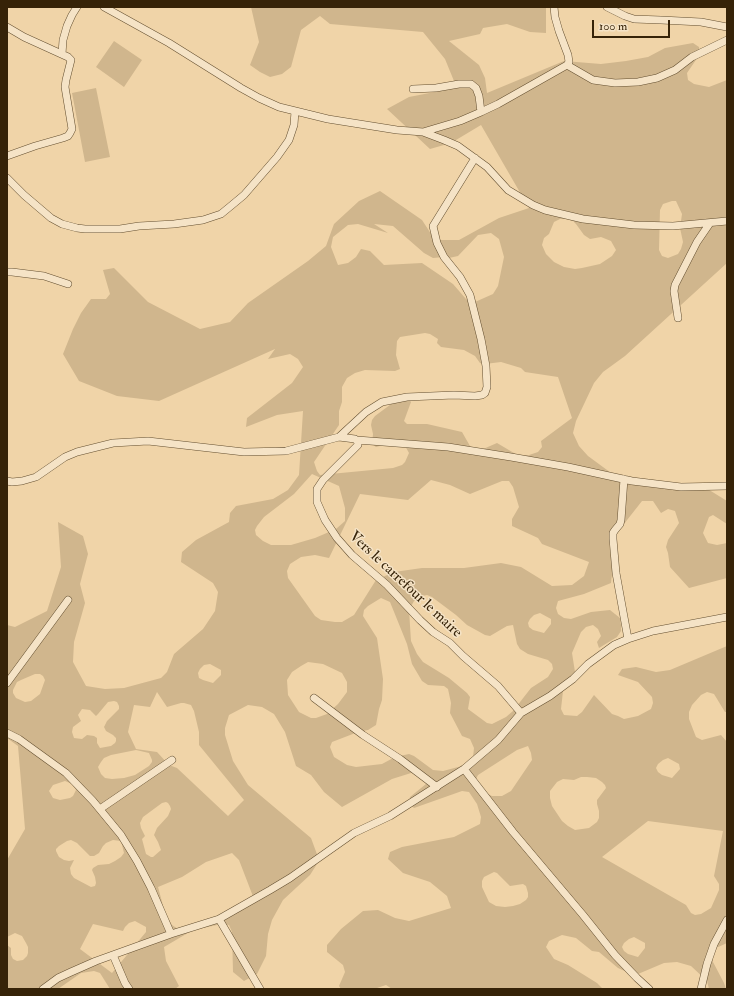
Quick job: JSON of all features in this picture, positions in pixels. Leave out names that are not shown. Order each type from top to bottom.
[{"type":"street","points":[[62,54],[63,40],[67,26],[77,7]]},
{"type":"street","points":[[104,7],[169,44],[241,88],[270,103],[295,111],[343,122],[423,132],[458,146],[487,167],[508,190],[533,205],[545,210],[583,219],[634,225],[673,226],[727,221]]},
{"type":"street","points":[[423,132],[460,121],[481,112],[567,65],[569,62],[568,55],[555,17],[554,7]]},
{"type":"street","points":[[608,7],[624,16],[634,19],[701,22],[727,27]]},
{"type":"street","points":[[7,28],[62,54],[71,60],[66,80],[66,87],[72,129],[68,136],[7,156]]},
{"type":"street","points":[[567,65],[593,80],[615,83],[638,82],[657,78],[675,70],[692,57],[727,40]]},
{"type":"street","points":[[413,89],[471,84],[476,88],[479,96],[481,112]]},
{"type":"street","points":[[7,178],[51,218],[62,224],[77,228],[120,229],[203,220],[221,214],[232,205],[244,194],[277,157],[289,140],[294,125],[295,111]]},
{"type":"street","points":[[339,437],[366,412],[382,402],[407,397],[454,395],[475,396],[485,393],[487,387],[486,366],[470,295],[460,277],[440,250],[433,226],[475,158]]},
{"type":"street","points":[[678,318],[674,291],[675,285],[697,242],[710,223]]},
{"type":"street","points":[[7,272],[44,276],[68,284]]},
{"type":"street","points":[[7,481],[22,481],[36,476],[65,457],[77,452],[112,443],[148,441],[244,452],[279,452],[339,437],[357,440],[448,447],[568,467],[624,479],[681,487],[727,486]]},
{"type":"street","name":"Vers le carrefour le maire","points":[[357,440],[358,445],[323,480],[317,489],[317,502],[325,520],[337,538],[352,556],[387,586],[429,628],[450,643],[498,686],[522,713]]},
{"type":"street","points":[[624,479],[621,520],[613,534],[612,539],[616,574],[628,639]]},
{"type":"street","points":[[7,683],[68,600]]},
{"type":"street","points":[[43,989],[58,978],[113,955],[171,934],[219,919],[285,881],[354,833],[390,816],[464,769],[498,740],[522,713],[550,696],[573,679],[588,664],[614,645],[653,631],[727,617]]},
{"type":"street","points":[[314,698],[363,736],[400,759],[437,786]]},
{"type":"street","points":[[7,733],[19,739],[66,773],[100,809],[121,835],[137,861],[151,888],[171,934]]},
{"type":"street","points":[[100,809],[172,760]]},
{"type":"street","points":[[464,769],[513,832],[615,955],[649,989]]},
{"type":"street","points":[[219,919],[260,989]]},
{"type":"street","points":[[701,989],[714,944],[727,920]]},
{"type":"street","points":[[113,955],[129,989]]},
{"type":"shaded area","points":[[251,7],[546,7],[546,33],[530,32],[507,24],[483,28],[480,34],[449,41],[479,65],[485,78],[487,93],[564,61],[601,64],[626,61],[648,57],[665,48],[693,43],[699,47],[700,54],[687,73],[688,80],[694,84],[709,87],[727,80],[727,263],[625,356],[603,372],[594,383],[576,421],[573,433],[579,446],[588,456],[622,481],[706,488],[727,501],[727,524],[713,515],[709,517],[703,533],[708,543],[717,545],[727,543],[727,578],[689,588],[670,567],[666,547],[668,540],[679,523],[675,511],[668,509],[661,513],[653,501],[642,501],[620,529],[610,538],[609,545],[613,565],[611,583],[584,594],[558,601],[556,608],[558,614],[564,618],[571,619],[591,612],[610,610],[620,618],[621,625],[621,631],[617,637],[599,648],[597,642],[601,636],[598,629],[593,625],[586,627],[581,632],[572,653],[575,672],[564,682],[561,709],[564,715],[577,716],[582,712],[594,695],[612,714],[624,719],[638,716],[651,709],[653,703],[652,697],[638,682],[618,675],[622,669],[636,667],[656,672],[670,670],[727,646],[727,712],[725,712],[714,694],[707,692],[701,695],[692,705],[689,712],[689,719],[696,737],[702,740],[721,735],[727,742],[727,943],[716,948],[712,957],[726,989],[709,989],[707,981],[691,966],[677,962],[664,963],[638,974],[631,974],[618,968],[599,952],[592,951],[576,938],[562,935],[549,941],[546,947],[554,959],[568,965],[597,983],[603,989],[392,989],[386,985],[374,989],[341,989],[339,986],[345,972],[343,965],[327,952],[327,945],[341,929],[363,911],[378,910],[395,918],[409,921],[451,908],[447,896],[430,882],[403,873],[388,859],[390,852],[402,847],[454,837],[480,824],[481,817],[477,804],[469,792],[462,791],[414,808],[409,803],[410,797],[426,784],[425,778],[419,774],[411,773],[392,779],[342,807],[324,792],[311,775],[296,766],[285,732],[274,714],[262,707],[248,705],[229,715],[225,728],[225,735],[233,761],[248,785],[311,838],[318,857],[317,864],[310,875],[283,900],[272,920],[268,934],[266,956],[257,974],[244,981],[233,972],[232,932],[229,925],[222,924],[193,930],[164,947],[166,961],[179,986],[175,989],[110,989],[100,973],[94,971],[81,973],[58,989],[7,989],[7,945],[11,948],[11,955],[13,959],[17,961],[23,960],[27,956],[28,947],[22,936],[15,933],[7,937],[7,860],[25,829],[18,746],[7,738],[7,625],[15,627],[47,611],[61,567],[58,522],[83,536],[88,554],[80,584],[85,603],[74,642],[73,662],[86,686],[105,689],[124,688],[161,678],[167,672],[174,654],[203,629],[215,611],[218,592],[213,583],[181,562],[182,552],[196,540],[229,522],[230,513],[236,506],[273,499],[288,490],[299,475],[303,411],[277,415],[246,427],[247,418],[292,383],[303,367],[298,359],[290,354],[268,359],[275,349],[159,401],[117,396],[79,381],[63,354],[81,313],[91,299],[106,299],[110,294],[103,270],[114,268],[148,302],[200,329],[230,322],[248,303],[308,261],[326,246],[334,224],[359,201],[380,191],[422,220],[435,240],[459,240],[499,218],[529,208],[481,125],[451,143],[430,149],[387,109],[409,97],[445,90],[454,81],[445,59],[423,32],[330,24],[320,16],[301,30],[291,67],[282,74],[270,77],[250,65],[259,42]],"holes":[[[676,201],[682,214],[680,228],[683,242],[681,249],[678,254],[668,258],[662,256],[659,250],[660,210],[663,204]],[[560,219],[567,219],[573,221],[584,235],[590,239],[601,237],[611,241],[616,250],[612,256],[600,264],[575,269],[564,267],[554,262],[546,254],[542,245],[544,238],[549,234],[554,222]],[[358,224],[388,233],[374,224],[393,226],[424,253],[433,258],[449,258],[458,256],[478,235],[491,233],[499,239],[504,257],[498,286],[493,294],[475,302],[466,299],[453,284],[422,263],[384,265],[370,251],[361,249],[356,257],[348,263],[338,265],[331,247],[333,237],[348,225]],[[425,333],[438,339],[437,343],[441,347],[464,350],[475,356],[480,363],[485,364],[501,362],[521,368],[525,372],[558,377],[572,418],[541,441],[542,447],[538,452],[519,456],[497,443],[474,453],[462,432],[427,424],[407,424],[404,421],[411,402],[408,398],[398,399],[375,416],[372,420],[372,444],[376,447],[394,442],[404,444],[409,453],[402,465],[393,468],[320,475],[314,462],[339,425],[342,387],[347,378],[355,373],[365,370],[395,371],[400,369],[396,355],[397,341],[400,337]],[[312,474],[339,486],[345,508],[345,521],[336,529],[315,538],[291,545],[271,545],[256,535],[255,530],[264,517],[294,494]],[[431,480],[450,485],[470,494],[502,481],[509,481],[513,487],[519,507],[512,519],[512,526],[538,538],[542,544],[589,562],[584,576],[572,585],[552,586],[521,567],[501,563],[464,568],[422,568],[394,572],[376,580],[354,615],[342,622],[335,622],[321,620],[315,616],[288,578],[287,571],[290,564],[301,557],[315,555],[329,558],[360,494],[408,500]],[[427,595],[432,597],[467,625],[485,635],[490,636],[507,626],[513,625],[517,644],[520,649],[528,654],[548,660],[552,664],[553,669],[548,677],[531,688],[513,711],[506,717],[492,724],[487,723],[468,709],[470,697],[467,693],[449,678],[423,662],[417,654],[411,641],[409,610],[414,601]],[[381,598],[390,602],[407,644],[412,664],[422,681],[428,685],[444,686],[448,689],[451,703],[450,713],[462,736],[470,739],[474,748],[473,757],[462,766],[443,771],[433,770],[409,754],[395,757],[382,764],[356,767],[347,765],[334,757],[330,747],[332,742],[358,732],[368,730],[376,725],[382,700],[383,679],[377,638],[363,616],[364,610]],[[540,613],[551,619],[551,624],[544,633],[533,630],[529,627],[528,623],[534,615]],[[308,662],[323,664],[342,673],[347,682],[347,692],[338,704],[327,714],[316,718],[311,718],[299,712],[288,695],[287,680],[292,672]],[[210,664],[221,670],[221,675],[213,683],[199,678],[198,673],[204,665]],[[35,674],[40,674],[45,680],[40,694],[31,701],[25,702],[16,698],[13,690],[17,682]],[[157,692],[167,707],[181,703],[191,705],[199,732],[199,745],[244,800],[228,816],[177,768],[169,765],[157,752],[136,749],[128,732],[134,705],[150,707]],[[108,702],[117,702],[119,709],[107,721],[104,727],[106,731],[116,738],[115,743],[111,746],[100,748],[97,743],[97,738],[94,736],[87,735],[82,739],[74,738],[72,732],[73,727],[81,721],[78,715],[82,709],[90,710],[96,716]],[[528,746],[532,760],[511,791],[502,796],[492,796],[480,790],[475,781],[478,775],[517,750]],[[136,750],[149,753],[152,760],[149,766],[135,775],[124,778],[105,778],[101,774],[98,767],[104,758],[111,755]],[[668,758],[679,764],[680,769],[672,778],[658,772],[656,768],[658,764]],[[581,777],[596,778],[602,782],[606,788],[597,800],[599,811],[599,818],[597,822],[589,828],[575,830],[568,826],[562,821],[552,806],[550,791],[557,782],[563,779],[574,780]],[[65,781],[72,784],[76,790],[73,796],[60,800],[53,798],[49,791],[53,785]],[[162,803],[168,803],[171,809],[168,816],[157,828],[154,835],[161,850],[153,857],[146,854],[142,839],[145,836],[140,823],[143,817]],[[648,821],[723,831],[714,876],[719,884],[719,890],[711,908],[701,914],[695,915],[691,913],[686,905],[602,857]],[[71,840],[77,843],[90,856],[94,856],[99,853],[106,843],[113,840],[121,841],[124,853],[121,857],[109,864],[98,865],[93,868],[92,870],[96,883],[95,886],[91,887],[74,878],[71,874],[70,868],[74,860],[64,860],[59,857],[56,851],[59,846]],[[232,853],[239,860],[254,899],[226,916],[178,929],[172,925],[165,913],[158,887],[182,877],[206,862]],[[494,872],[497,873],[510,886],[523,884],[526,886],[528,897],[520,904],[505,907],[496,906],[489,902],[482,887],[482,881],[484,877]],[[135,921],[146,927],[146,932],[112,973],[80,949],[93,924],[123,931],[129,923]],[[634,937],[645,943],[645,948],[638,957],[624,951],[622,947],[624,943]]]},
{"type":"shaded area","points":[[114,41],[142,60],[124,87],[96,67]]},
{"type":"shaded area","points":[[96,88],[110,157],[85,162],[72,93]]}]
